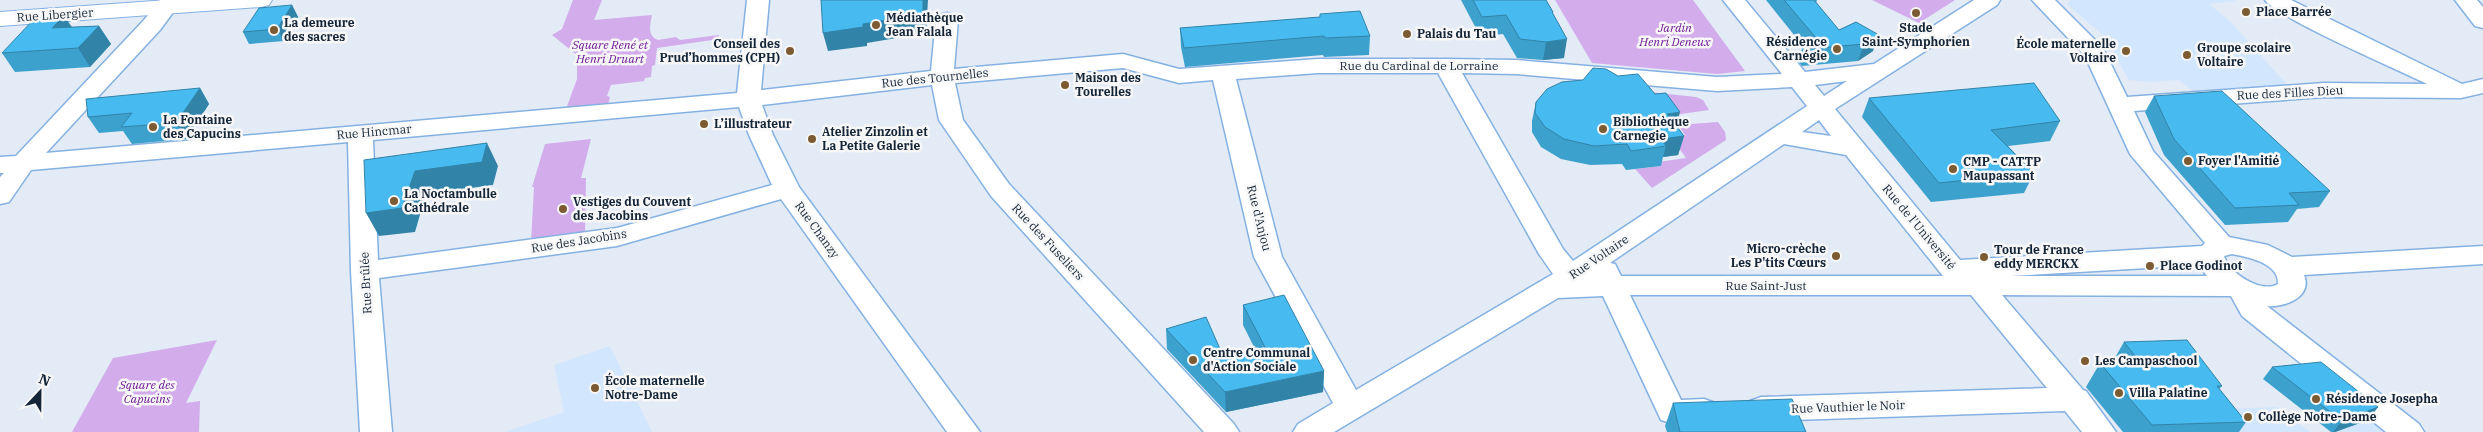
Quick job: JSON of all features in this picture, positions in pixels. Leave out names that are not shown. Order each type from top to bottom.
[{"type":"street","name":"Rue Libergier","points":[[0,20],[168,4],[261,0]]},
{"type":"street","name":"Rue Chanzy","points":[[758,0],[748,99],[761,135],[787,189],[964,432]]},
{"type":"street","name":"Rue de l'Université","points":[[1734,0],[1953,270],[1980,286],[2075,399],[2100,432]]},
{"type":"street","name":"Rue Voltaire","points":[[1308,432],[1561,283],[1778,136],[1989,0]]},
{"type":"street","points":[[2043,0],[2095,53],[2142,154],[2216,251]]},
{"type":"street","points":[[2276,0],[2298,14],[2472,88],[2483,101]]},
{"type":"street","points":[[2466,0],[2483,21]]},
{"type":"street","points":[[0,196],[12,164],[152,25],[168,4]]},
{"type":"street","name":"Rue des Fuseliers","points":[[947,20],[942,77],[951,120],[1000,190],[1223,432]]},
{"type":"street","name":"Rue des Tournelles","points":[[748,99],[942,77],[1123,61]]},
{"type":"street","name":"Rue du Cardinal de Lorraine","points":[[1123,61],[1179,76],[1318,66],[1446,66],[1516,67],[1717,84],[1799,80]]},
{"type":"street","points":[[1446,66],[1553,254],[1561,283]]},
{"type":"street","name":"Rue Voltaire","points":[[1799,80],[1881,70]]},
{"type":"street","name":"Rue d'Anjou","points":[[1223,72],[1268,257],[1350,406]]},
{"type":"street","name":"Rue des Filles Dieu","points":[[2120,106],[2324,90],[2472,88]]},
{"type":"street","name":"Rue Hincmar","points":[[12,164],[748,99]]},
{"type":"street","name":"Rue Brûlée","points":[[360,133],[365,271],[376,432]]},
{"type":"street","points":[[1778,136],[1824,142],[1855,149]]},
{"type":"street","name":"Rue des Jacobins","points":[[365,271],[617,237],[787,189]]},
{"type":"street","points":[[1953,270],[2216,251],[2232,245],[2254,250],[2285,267],[2291,276],[2293,284],[2290,290],[2281,294],[2263,294],[2239,288],[1980,286]]},
{"type":"street","points":[[2216,251],[2210,262],[2215,271],[2239,288],[2252,309],[2280,333],[2408,432]]},
{"type":"street","points":[[2285,267],[2483,255]]},
{"type":"street","name":"Rue Vauthier le Noir","points":[[1599,257],[1672,412],[2075,399]]},
{"type":"street","name":"Rue Saint-Just","points":[[1561,283],[1612,286],[1980,286]]},
{"type":"shaded area","name":"Groupe scolaire Voltaire","points":[[2070,0],[2234,0],[2236,1],[2209,4],[2230,21],[2289,87],[2196,94],[2179,80],[2147,82],[2129,80],[2105,37],[2067,4]]},
{"type":"shaded area","name":"École maternelle Notre-Dame","points":[[610,346],[652,432],[505,432],[564,412],[554,365]]},
{"type":"shaded area","name":"Collège Notre-Dame","points":[[2277,407],[2310,432],[2218,432],[2200,410]]},
{"type":"shaded area","name":"Collège Notre-Dame","points":[[2370,419],[2387,432],[2336,432]]},
{"type":"green space","name":"Square René et Henri Druart","points":[[573,0],[602,0],[594,20],[652,15],[651,33],[658,40],[676,37],[680,40],[719,35],[719,39],[657,48],[651,77],[645,78],[644,81],[611,85],[607,96],[610,97],[608,105],[566,109],[577,79],[577,55],[552,35],[562,29]]},
{"type":"green space","name":"Jardin Henri Deneux","points":[[1555,0],[1693,0],[1745,71],[1717,74],[1592,63]]},
{"type":"green space","name":"Stade Saint-Symphorien","points":[[1872,0],[1955,0],[1919,23]]},
{"type":"green space","points":[[1639,91],[1696,97],[1703,100],[1709,110],[1674,115]]},
{"type":"green space","points":[[1718,122],[1725,132],[1726,140],[1652,188],[1635,169],[1661,166],[1658,162],[1686,158],[1672,138],[1685,135],[1678,125]]},
{"type":"green space","points":[[591,139],[581,178],[586,178],[585,233],[531,242],[534,187],[532,187],[545,144]]},
{"type":"green space","name":"Square des Capucins","points":[[217,340],[186,403],[200,401],[199,432],[72,432],[113,358]]},
{"type":"building","points":[[821,0],[923,0],[923,14],[863,24],[863,27],[823,33]]},
{"type":"building","points":[[1473,0],[1546,0],[1567,39],[1546,42],[1520,39],[1506,15],[1482,17]]},
{"type":"building","points":[[1784,0],[1814,0],[1839,30],[1856,22],[1879,35],[1864,44],[1807,49],[1804,45],[1817,39]]},
{"type":"building","points":[[292,5],[277,29],[243,32],[259,8]]},
{"type":"building","points":[[1360,11],[1370,36],[1325,38],[1324,36],[1184,48],[1180,28],[1320,17],[1320,14]]},
{"type":"building","points":[[64,16],[52,28],[99,26],[78,48],[2,53],[35,18]]},
{"type":"building","name":"Bibliothèque Carnegie","points":[[1593,68],[1606,69],[1618,76],[1638,74],[1655,94],[1666,93],[1680,112],[1667,114],[1684,136],[1661,139],[1666,146],[1631,151],[1627,144],[1594,146],[1564,139],[1545,127],[1535,113],[1536,102],[1547,89],[1562,82],[1583,80]]},
{"type":"building","name":"CMP - CATTP Maupassant","points":[[2034,83],[2060,121],[1991,130],[2034,173],[1939,183],[1869,98]]},
{"type":"building","points":[[200,88],[176,123],[121,127],[132,113],[88,117],[86,99]]},
{"type":"building","points":[[2222,91],[2330,191],[2289,193],[2299,205],[2235,208],[2174,139],[2154,96]]},
{"type":"building","points":[[487,143],[482,162],[415,171],[402,208],[366,213],[364,160]]},
{"type":"building","points":[[1284,295],[1324,371],[1225,392],[1166,329],[1206,317],[1224,358],[1266,349],[1243,305]]},
{"type":"building","points":[[2187,340],[2222,386],[2217,386],[2246,422],[2152,425],[2100,363],[2140,362],[2124,342]]},
{"type":"building","points":[[2321,362],[2378,407],[2342,421],[2272,367]]},
{"type":"building","points":[[1792,399],[1806,432],[1680,432],[1673,403]]},
{"type":"place","name":"Place Barrée","points":[[2246,12]]},
{"type":"place","name":"Stade Saint-Symphorien","points":[[1916,13]]},
{"type":"place","name":"Médiathèque Jean Falala","points":[[876,25]]},
{"type":"place","name":"La demeure des sacres","points":[[274,30]]},
{"type":"place","name":"Palais du Tau","points":[[1407,34]]},
{"type":"place","name":"Résidence Carnégie","points":[[1837,49]]},
{"type":"place","name":"Conseil des Prud’hommes (CPH)","points":[[790,51]]},
{"type":"place","name":"École maternelle Voltaire","points":[[2126,51]]},
{"type":"place","name":"Groupe scolaire Voltaire","points":[[2187,55]]},
{"type":"place","name":"Maison des Tourelles","points":[[1065,85]]},
{"type":"place","name":"L’illustrateur","points":[[704,124]]},
{"type":"place","name":"La Fontaine des Capucins","points":[[153,127]]},
{"type":"place","name":"Bibliothèque Carnegie","points":[[1603,129]]},
{"type":"place","name":"Atelier Zinzolin et La Petite Galerie","points":[[812,139]]},
{"type":"place","name":"Foyer l'Amitié","points":[[2188,161]]},
{"type":"place","name":"CMP - CATTP Maupassant","points":[[1953,169]]},
{"type":"place","name":"La Noctambulle Cathédrale","points":[[394,201]]},
{"type":"place","name":"Vestiges du Couvent des Jacobins","points":[[563,209]]},
{"type":"place","name":"Micro-crèche Les P'tits Cœurs","points":[[1836,256]]},
{"type":"place","name":"Tour de France eddy MERCKX","points":[[1984,257]]},
{"type":"place","name":"Place Godinot","points":[[2150,266]]},
{"type":"place","name":"Centre Communal d'Action Sociale","points":[[1193,360]]},
{"type":"place","name":"Les Campaschool","points":[[2085,361]]},
{"type":"place","name":"École maternelle Notre-Dame","points":[[595,388]]},
{"type":"place","name":"Villa Palatine","points":[[2119,393]]},
{"type":"place","name":"Résidence Josepha","points":[[2316,399]]},
{"type":"place","name":"Collège Notre-Dame","points":[[2248,417]]}]
